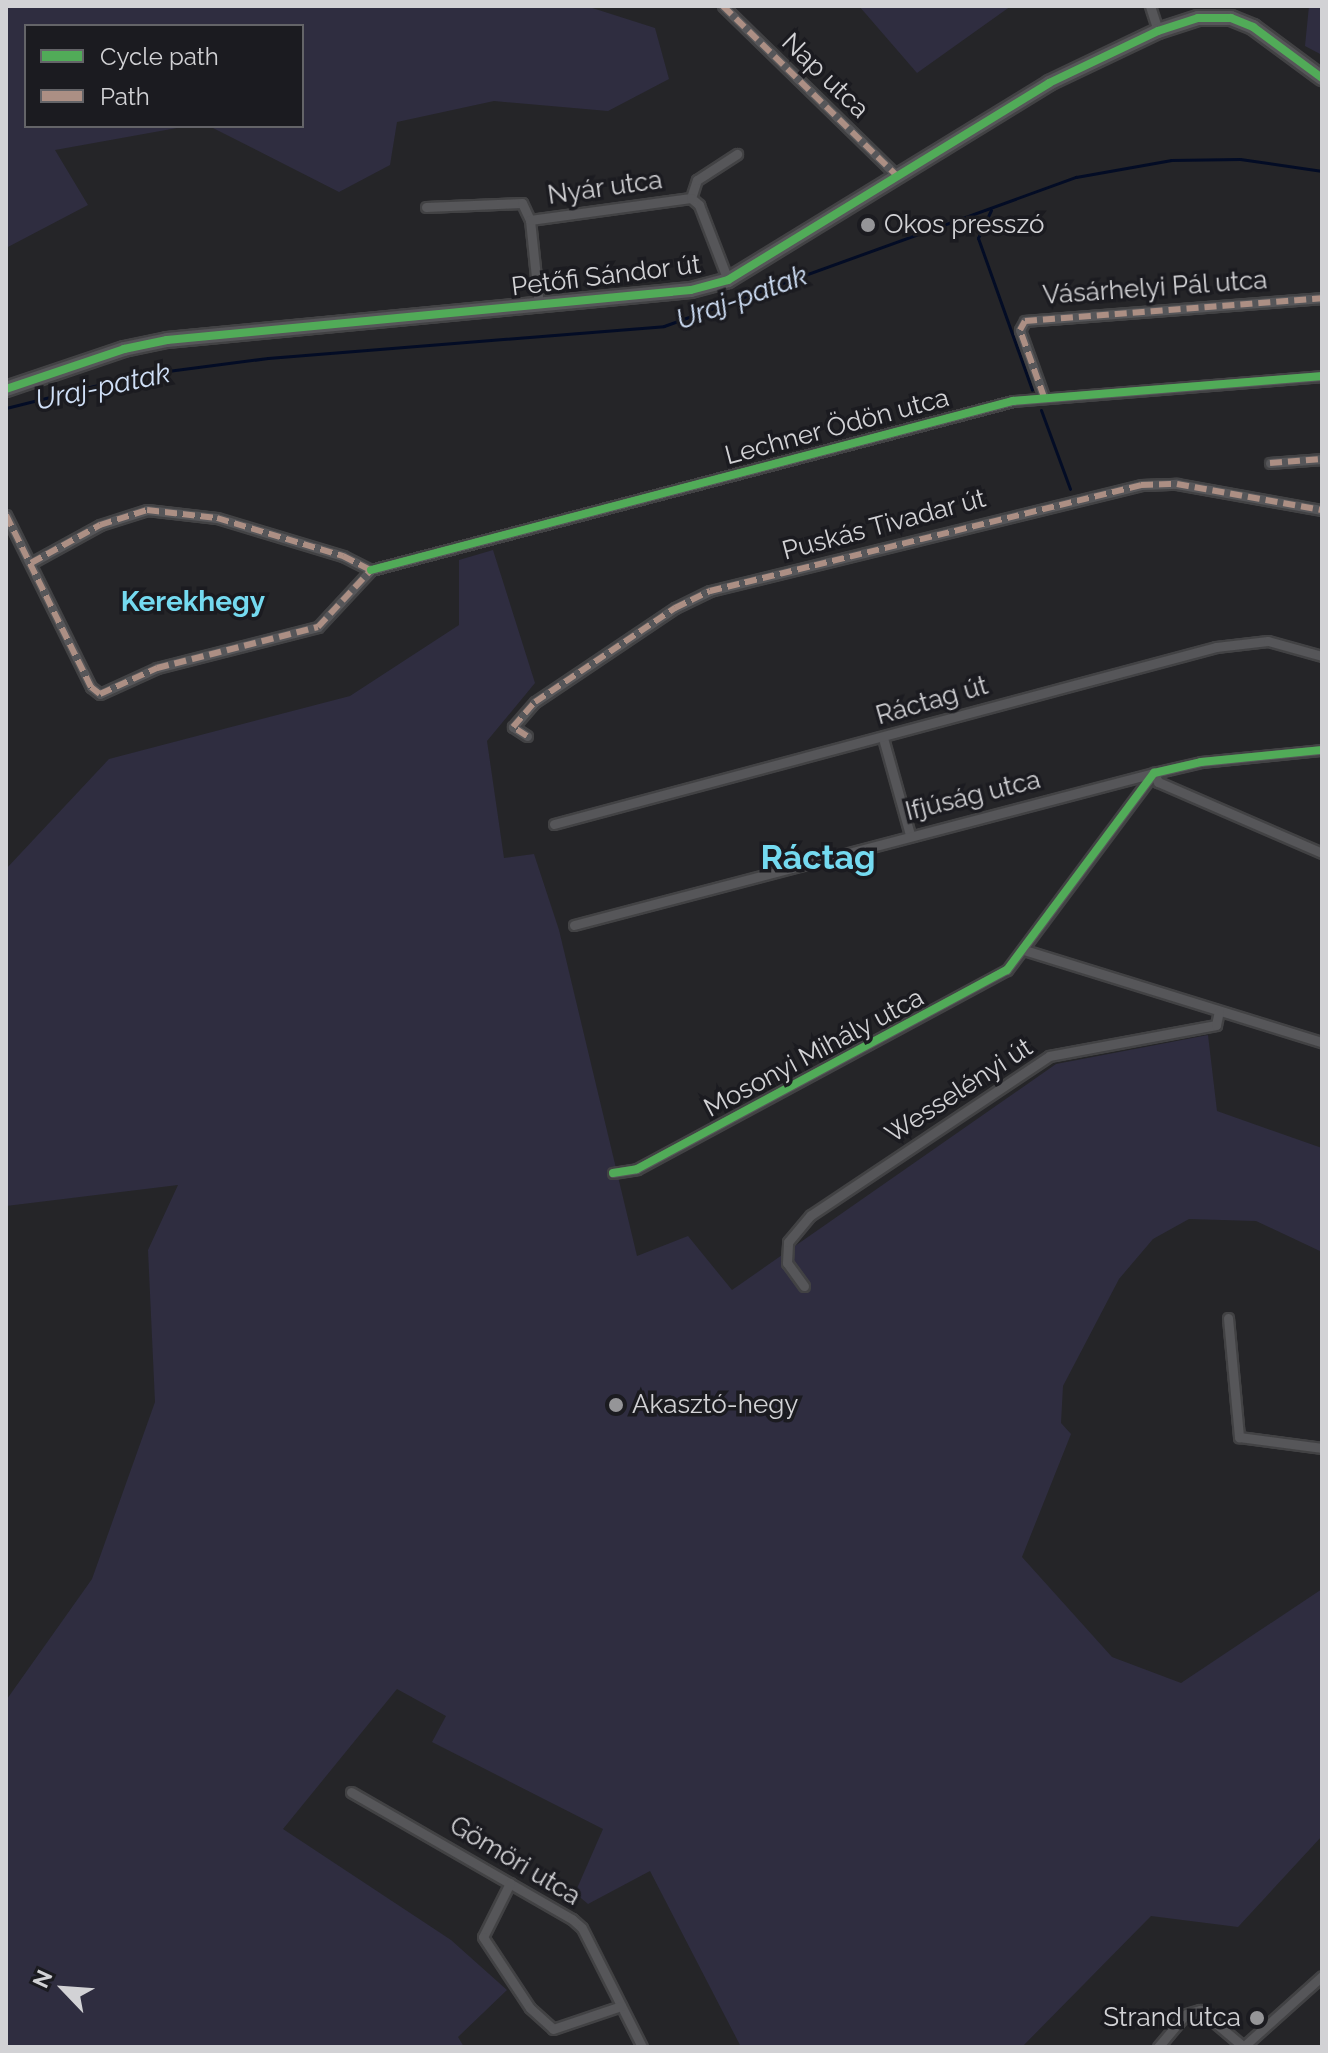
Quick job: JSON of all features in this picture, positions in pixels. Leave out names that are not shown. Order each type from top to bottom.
[{"type":"street","name":"Nap utca","points":[[723,6],[898,177]]},
{"type":"street","points":[[1150,6],[1158,31]]},
{"type":"street","name":"Petőfi Sándor út","points":[[6,389],[124,349],[167,340],[691,290],[728,280],[1049,83],[1158,31],[1205,17],[1231,18],[1264,33],[1322,78]]},
{"type":"street","points":[[691,198],[697,180],[737,154]]},
{"type":"street","name":"Nyár utca","points":[[530,220],[691,198],[699,205],[728,280]]},
{"type":"street","name":"Nyár utca","points":[[426,207],[518,201],[526,207],[539,305]]},
{"type":"street","name":"Vásárhelyi Pál utca","points":[[1044,397],[1020,330],[1025,321],[1322,298]]},
{"type":"street","name":"Lechner Ödön utca","points":[[371,570],[1044,397],[1322,376]]},
{"type":"street","points":[[1270,463],[1322,459]]},
{"type":"street","name":"Puskás Tivadar út","points":[[527,736],[513,727],[535,702],[675,608],[710,591],[1141,485],[1177,484],[1322,510]]},
{"type":"street","points":[[6,515],[91,687],[106,693],[157,668],[318,627],[371,570],[217,518],[147,510],[100,525],[31,563]]},
{"type":"street","name":"Ráctag út","points":[[554,824],[1216,647],[1268,641],[1322,656]]},
{"type":"street","points":[[883,738],[910,835]]},
{"type":"street","points":[[1322,750],[1201,762],[1154,773],[1158,782],[1322,853]]},
{"type":"street","name":"Ifjúság utca","points":[[574,925],[1154,773]]},
{"type":"street","name":"Mosonyi Mihály utca","points":[[613,1173],[637,1169],[988,984],[1024,950],[1154,773]]},
{"type":"street","points":[[1024,950],[1322,1042]]},
{"type":"street","name":"Wesselényi út","points":[[804,1286],[787,1263],[788,1242],[811,1215],[1049,1056],[1216,1025],[1219,1011]]},
{"type":"street","points":[[1228,1318],[1239,1437],[1322,1448]]},
{"type":"street","name":"Gömöri utca","points":[[351,1792],[582,1928],[642,2047]]},
{"type":"street","points":[[510,1883],[483,1937],[530,2008],[553,2029],[621,2006]]},
{"type":"street","points":[[1158,2047],[1186,2014],[1200,2010],[1243,2047],[1322,1976]]},
{"type":"shaded area","points":[[6,6],[586,6],[655,28],[669,79],[608,111],[494,101],[397,122],[390,165],[339,192],[213,128],[304,128],[304,24],[24,24],[24,128],[177,128],[55,150],[88,205],[6,248]]},
{"type":"shaded area","points":[[859,6],[1011,6],[917,73]]},
{"type":"shaded area","points":[[1309,6],[1322,6],[1322,55],[1305,46]]},
{"type":"shaded area","points":[[493,550],[535,683],[487,741],[504,858],[534,854],[559,930],[637,1256],[688,1236],[732,1290],[1056,1064],[1208,1035],[1217,1111],[1322,1148],[1322,1252],[1256,1221],[1189,1219],[1153,1239],[1119,1279],[1063,1386],[1061,1423],[1071,1434],[1022,1557],[1112,1657],[1181,1683],[1322,1589],[1322,1836],[1238,1927],[1151,1916],[1022,2047],[741,2047],[650,1871],[588,1904],[575,1893],[603,1829],[432,1742],[446,1716],[397,1689],[283,1829],[451,1940],[507,1990],[458,2037],[464,2047],[6,2047],[7,1699],[92,1579],[155,1402],[148,1250],[178,1185],[6,1206],[6,869],[109,759],[350,696],[459,625],[459,560]]},
{"type":"waterway","name":"Uraj-patak","points":[[6,408],[137,375],[268,358],[664,326],[1076,177],[1171,160],[1240,159],[1322,171]]},
{"type":"waterway","points":[[991,210],[978,238],[1032,390]]},
{"type":"waterway","points":[[1041,410],[1070,489]]},
{"type":"marked path","points":[[723,6],[898,177]]},
{"type":"marked path","points":[[1044,397],[1020,330],[1025,321],[1322,298]]},
{"type":"marked path","points":[[1270,463],[1322,459]]},
{"type":"marked path","points":[[527,736],[513,727],[535,702],[675,608],[710,591],[1141,485],[1177,484],[1322,510]]},
{"type":"marked path","points":[[31,563],[100,525],[147,510],[217,518],[343,556],[371,570]]},
{"type":"marked path","points":[[6,515],[91,687],[100,694],[157,668],[318,627],[371,570]]},
{"type":"cycle path","points":[[6,389],[124,349],[167,340],[691,290],[728,280],[1049,83],[1158,31],[1198,18],[1231,18],[1253,27],[1322,78]]},
{"type":"cycle path","points":[[371,570],[1013,401],[1322,376]]},
{"type":"cycle path","points":[[613,1173],[637,1169],[1007,970],[1154,773],[1201,762],[1322,750]]},
{"type":"place","name":"Okos presszó","points":[[868,225]]},
{"type":"place","name":"Akasztó-hegy","points":[[616,1405]]},
{"type":"place","name":"Strand utca","points":[[1257,2018]]},
{"type":"district","name":"Kerekhegy","points":[[193,602]]},
{"type":"district","name":"Ráctag","points":[[818,858]]}]
